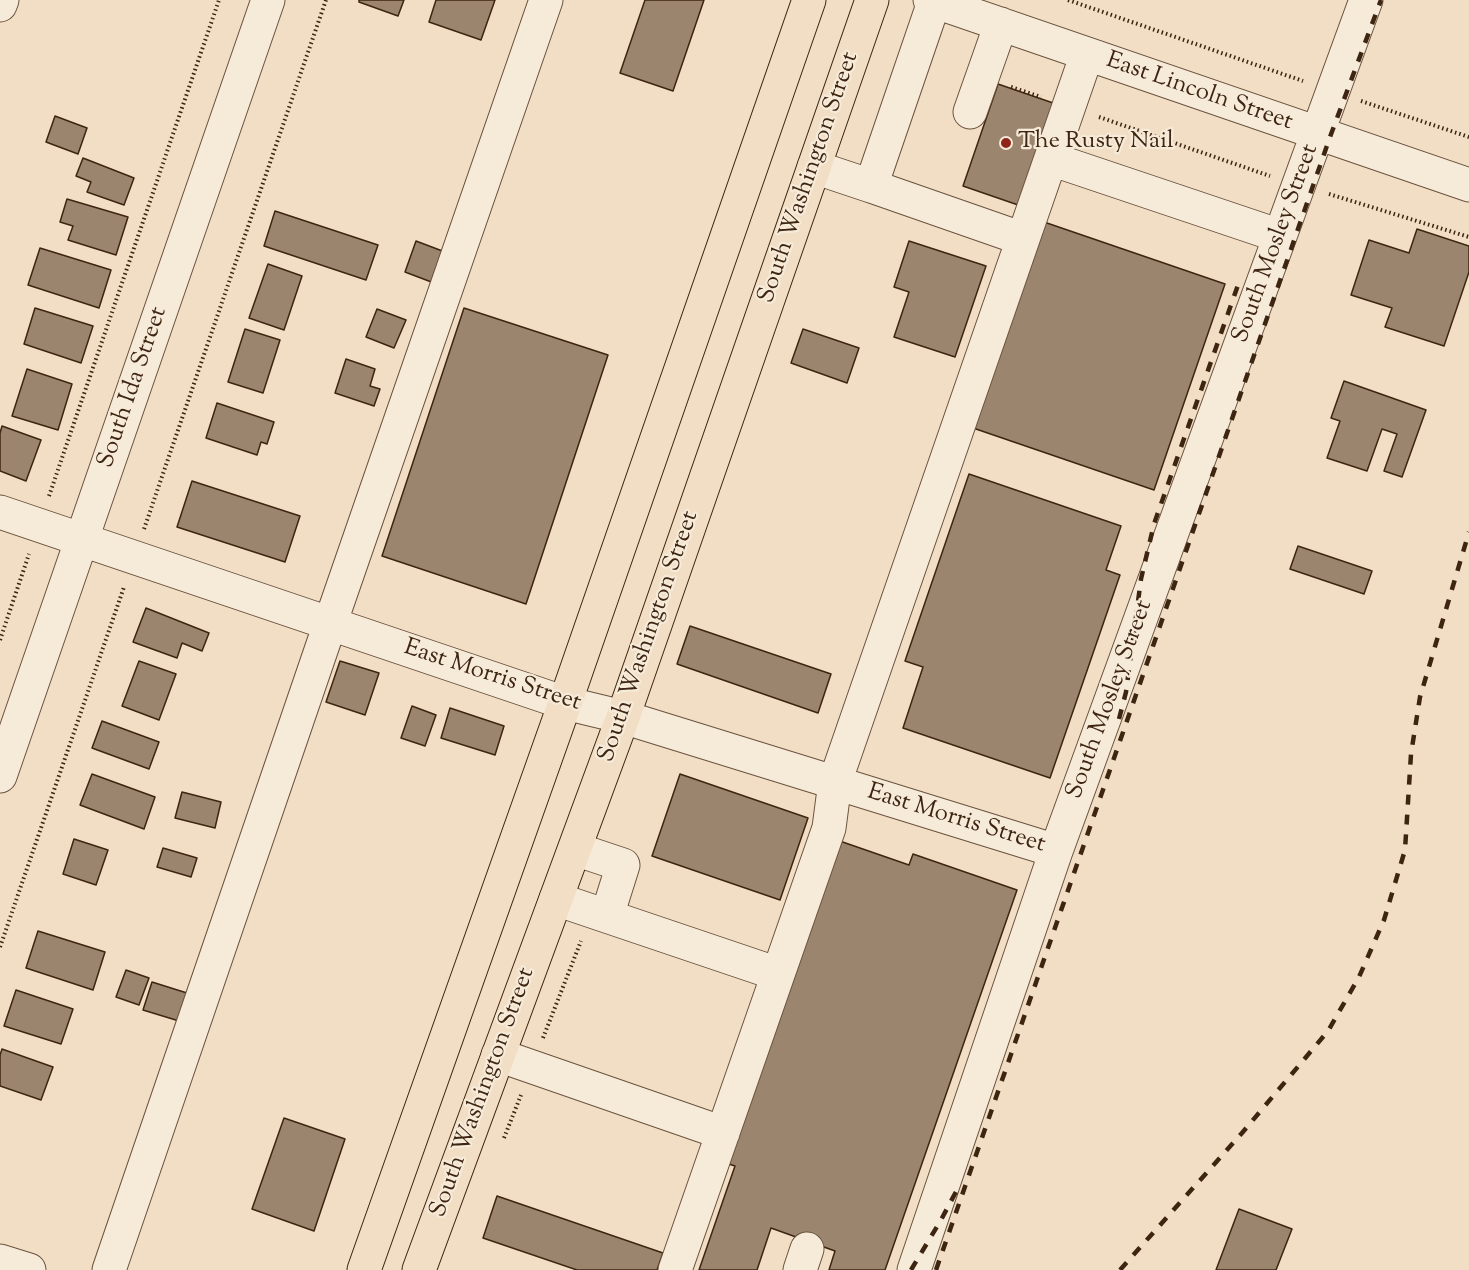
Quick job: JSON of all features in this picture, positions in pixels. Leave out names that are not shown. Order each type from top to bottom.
[{"type":"main road","points":[[364,1270],[565,702],[809,0]]},
{"type":"main road","name":"South Washington Street","points":[[419,1270],[623,717],[872,0]]},
{"type":"street","points":[[0,5],[2,0]]},
{"type":"street","name":"South Ida Street","points":[[0,776],[268,0]]},
{"type":"street","points":[[109,1270],[546,0]]},
{"type":"street","name":"South Mosley Street","points":[[914,1270],[1056,851],[1366,0]]},
{"type":"street","points":[[870,186],[932,1]]},
{"type":"street","name":"East Lincoln Street","points":[[932,1],[1469,185]]},
{"type":"street","points":[[970,112],[1001,24]]},
{"type":"street","points":[[675,1270],[829,828],[835,782],[1087,54]]},
{"type":"street","points":[[1051,159],[1280,236]]},
{"type":"street","points":[[814,167],[1023,238]]},
{"type":"street","name":"East Morris Street","points":[[0,512],[565,702],[623,717],[1056,851]]},
{"type":"street","points":[[574,849],[623,865],[599,913]]},
{"type":"street","points":[[556,899],[778,974]]},
{"type":"street","points":[[498,1055],[723,1133]]},
{"type":"street","points":[[0,1261],[29,1270]]},
{"type":"path","points":[[0,640],[219,0]]},
{"type":"path","points":[[0,947],[326,0]]},
{"type":"path","points":[[1068,0],[1469,137]]},
{"type":"path","points":[[982,77],[1299,186],[1469,237]]},
{"type":"path","points":[[504,1139],[588,925],[599,913]]},
{"type":"building","points":[[359,0],[404,0],[398,16],[359,2]]},
{"type":"building","points":[[436,0],[495,0],[481,40],[429,22]]},
{"type":"building","points":[[645,0],[704,0],[673,91],[620,73]]},
{"type":"building","points":[[998,84],[1056,104],[1021,206],[963,186]]},
{"type":"building","points":[[55,116],[87,128],[78,154],[46,142]]},
{"type":"building","points":[[83,158],[134,178],[124,205],[87,192],[91,182],[76,176]]},
{"type":"building","points":[[67,199],[128,217],[116,255],[68,240],[73,226],[60,222]]},
{"type":"building","points":[[275,211],[378,245],[366,280],[264,246]]},
{"type":"building","points":[[1044,222],[1225,284],[1154,490],[973,428]]},
{"type":"building","points":[[1417,229],[1469,246],[1469,272],[1444,346],[1385,327],[1392,308],[1351,295],[1369,240],[1409,253]]},
{"type":"building","points":[[416,241],[445,252],[434,283],[405,272]]},
{"type":"building","points":[[909,241],[986,266],[955,357],[894,337],[909,292],[894,287]]},
{"type":"building","points":[[40,248],[111,270],[99,308],[28,285]]},
{"type":"building","points":[[268,264],[302,276],[284,330],[249,318]]},
{"type":"building","points":[[35,308],[93,326],[81,363],[24,344]]},
{"type":"building","points":[[464,308],[608,355],[526,604],[382,556]]},
{"type":"building","points":[[377,309],[406,320],[394,348],[366,337]]},
{"type":"building","points":[[245,329],[280,340],[263,393],[228,382]]},
{"type":"building","points":[[803,329],[859,348],[847,383],[791,363]]},
{"type":"building","points":[[346,359],[375,369],[370,386],[380,389],[374,406],[335,393]]},
{"type":"building","points":[[27,369],[72,384],[58,430],[12,416]]},
{"type":"building","points":[[1344,381],[1426,410],[1402,477],[1384,471],[1397,434],[1382,429],[1367,471],[1327,458],[1340,421],[1331,418]]},
{"type":"building","points":[[217,403],[274,422],[267,444],[261,442],[257,455],[206,438]]},
{"type":"building","points":[[2,426],[41,440],[26,481],[0,471]]},
{"type":"building","points":[[969,474],[1121,526],[1106,570],[1120,575],[1050,778],[903,728],[923,667],[905,661]]},
{"type":"building","points":[[192,481],[300,516],[285,562],[177,527]]},
{"type":"building","points":[[1298,546],[1372,571],[1364,594],[1290,569]]},
{"type":"building","points":[[146,608],[209,633],[202,651],[182,643],[177,658],[133,642]]},
{"type":"building","points":[[690,626],[831,674],[818,713],[677,664]]},
{"type":"building","points":[[139,661],[176,674],[159,720],[122,706]]},
{"type":"building","points":[[340,661],[379,673],[365,715],[326,702]]},
{"type":"building","points":[[412,706],[436,715],[425,746],[401,738]]},
{"type":"building","points":[[450,708],[504,726],[495,755],[441,738]]},
{"type":"building","points":[[102,721],[159,742],[149,769],[92,748]]},
{"type":"building","points":[[92,774],[155,797],[144,829],[80,805]]},
{"type":"building","points":[[680,774],[808,818],[780,900],[652,856]]},
{"type":"building","points":[[182,792],[221,802],[215,828],[175,818]]},
{"type":"building","points":[[74,839],[108,850],[96,885],[63,874]]},
{"type":"building","points":[[834,839],[909,865],[913,854],[1017,890],[885,1270],[829,1270],[835,1251],[771,1228],[757,1270],[699,1270],[735,1166],[722,1162]]},
{"type":"building","points":[[163,848],[197,858],[191,877],[157,867]]},
{"type":"building","points":[[38,931],[105,952],[93,990],[26,968]]},
{"type":"building","points":[[126,970],[149,978],[139,1005],[116,997]]},
{"type":"building","points":[[152,982],[187,993],[179,1021],[143,1010]]},
{"type":"building","points":[[16,990],[73,1009],[61,1044],[4,1026]]},
{"type":"building","points":[[2,1049],[53,1067],[41,1100],[0,1086]]},
{"type":"building","points":[[284,1118],[345,1139],[314,1231],[252,1209]]},
{"type":"building","points":[[497,1196],[663,1253],[657,1270],[577,1270],[483,1238]]},
{"type":"building","points":[[1239,1209],[1292,1229],[1276,1270],[1216,1270]]},
{"type":"railway","points":[[936,1270],[1330,137],[1381,0]]},
{"type":"railway","points":[[1119,719],[1126,692],[1141,579],[1154,524],[1238,285]]},
{"type":"railway","points":[[1120,1270],[1242,1133],[1328,1031],[1359,977],[1384,920],[1405,850],[1411,754],[1420,697],[1469,532]]},
{"type":"railway","points":[[911,1270],[958,1188]]},
{"type":"place","name":"The Rusty Nail","points":[[1006,143]]}]
